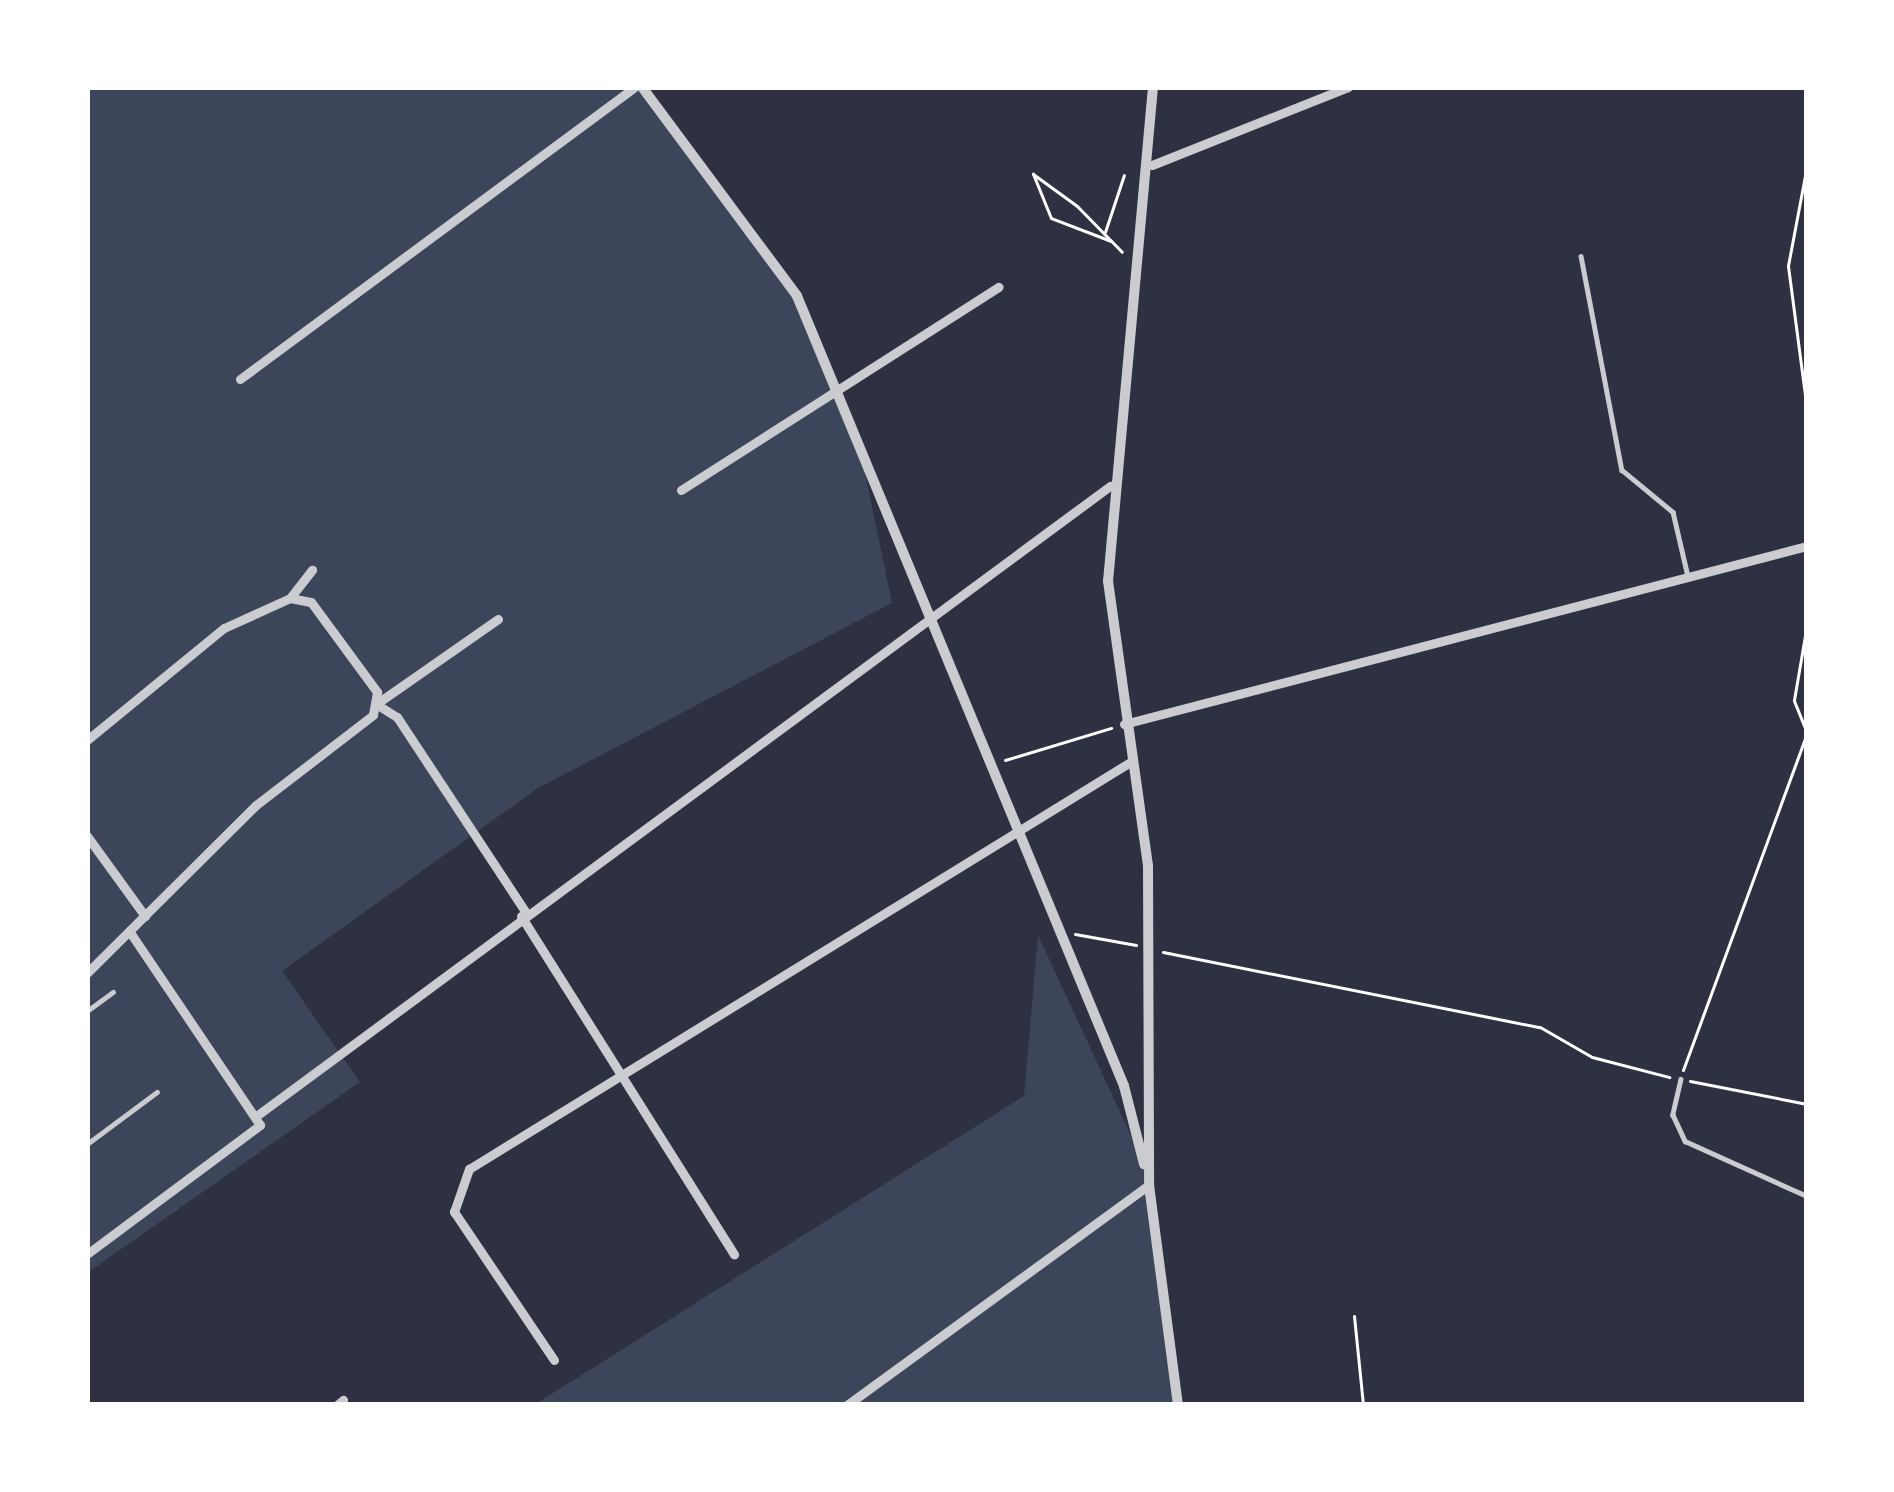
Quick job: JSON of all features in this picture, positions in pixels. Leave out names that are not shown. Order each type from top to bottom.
[{"type":"street","points":[[240,379],[638,87],[797,296],[1124,1086],[1149,1185]]},
{"type":"street","points":[[1153,87],[1152,165],[1110,486],[1124,724],[1148,866],[1144,946],[1149,1185],[1178,1405]]},
{"type":"street","points":[[1152,165],[1348,87]]},
{"type":"street","points":[[681,490],[836,387],[1000,287]]},
{"type":"street","points":[[255,1118],[929,611],[1110,486]]},
{"type":"street","points":[[1124,724],[1687,572],[1807,546]]},
{"type":"street","points":[[87,740],[224,628],[290,598],[313,570]]},
{"type":"street","points":[[290,598],[311,602],[368,670],[376,704],[397,717],[624,1069],[734,1254]]},
{"type":"street","points":[[87,974],[376,704],[498,619]]},
{"type":"street","points":[[554,1360],[452,1198],[469,1168],[1132,761]]},
{"type":"street","points":[[87,836],[145,916]]},
{"type":"street","points":[[89,1249],[260,1125],[129,932]]},
{"type":"street","points":[[847,1405],[1149,1185]]},
{"type":"lane","points":[[1581,256],[1622,470],[1673,512],[1687,572]]},
{"type":"lane","points":[[87,1011],[113,992]]},
{"type":"lane","points":[[1681,1079],[1672,1115],[1685,1141],[1807,1196]]},
{"type":"lane","points":[[87,1144],[157,1092]]},
{"type":"path","points":[[1807,164],[1788,266],[1807,411]]},
{"type":"path","points":[[1033,174],[1077,206],[1104,233],[1112,241],[1051,218],[1033,174]]},
{"type":"path","points":[[1104,233],[1124,175]]},
{"type":"path","points":[[1681,1079],[1807,733],[1794,700],[1807,624]]},
{"type":"path","points":[[991,764],[1124,724]]},
{"type":"path","points":[[1061,931],[1540,1027],[1623,1068],[1807,1104]]},
{"type":"path","points":[[1354,1316],[1364,1405]]},
{"type":"shaded area","points":[[87,87],[642,87],[794,298],[864,468],[892,603],[538,788],[282,971],[360,1082],[87,1273]]},
{"type":"shaded area","points":[[1038,935],[1152,1181],[1179,1405],[534,1405],[1024,1096]]}]
